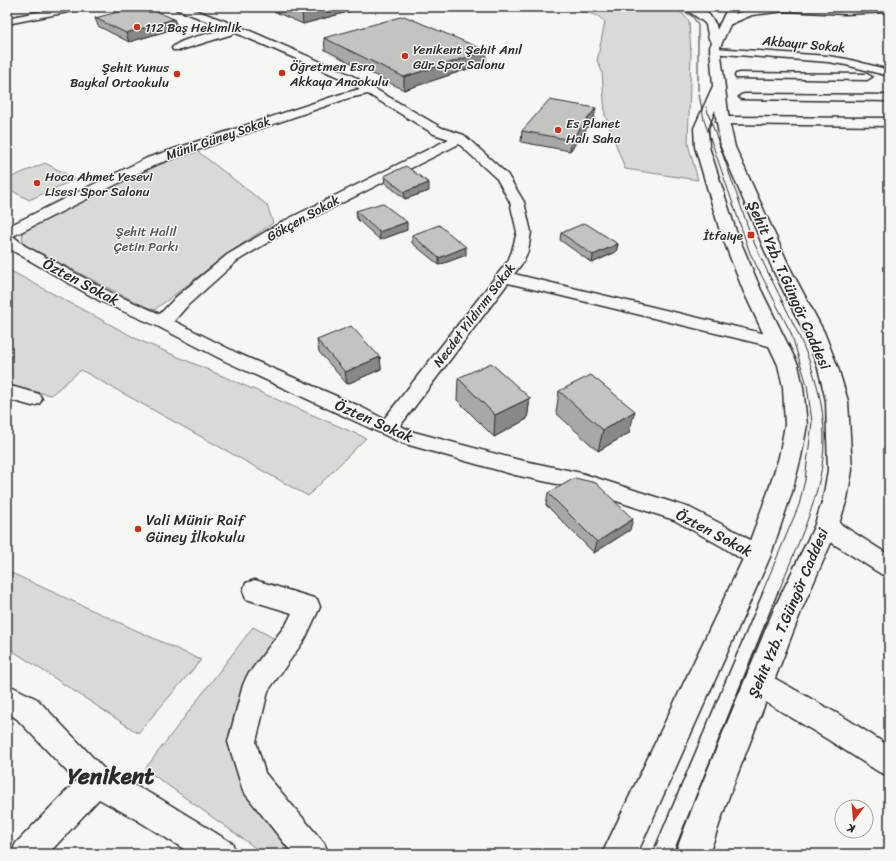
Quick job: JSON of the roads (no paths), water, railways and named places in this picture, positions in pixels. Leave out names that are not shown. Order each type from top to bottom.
[{"type":"main road","points":[[7,21],[78,7]]},
{"type":"main road","points":[[688,7],[709,21]]},
{"type":"main road","points":[[699,7],[709,21],[715,49]]},
{"type":"main road","name":"Şehit Yzb. T.Güngör Caddesi","points":[[692,854],[713,796],[788,609],[826,527],[835,499],[840,470],[837,401],[828,368],[814,332],[782,270],[728,147],[722,121],[730,79],[715,49],[724,24],[733,7]]},
{"type":"main road","points":[[764,7],[846,11],[889,9]]},
{"type":"main road","points":[[724,24],[734,17],[750,12],[794,9]]},
{"type":"main road","points":[[620,854],[757,557],[786,471],[796,425],[793,387],[788,365],[752,290],[728,231],[702,147],[700,128],[730,79]]},
{"type":"street","name":"Necdet Yıldırım Sokak","points":[[179,7],[238,29],[347,77],[438,131],[460,138],[502,177],[517,202],[524,232],[520,251],[504,277],[387,429]]},
{"type":"street","points":[[177,48],[189,43],[238,29]]},
{"type":"street","name":"Akbayır Sokak","points":[[715,49],[828,59],[861,66],[888,69]]},
{"type":"street","points":[[861,66],[872,83],[889,97]]},
{"type":"street","points":[[730,79],[872,83]]},
{"type":"street","name":"Münir Güney Sokak","points":[[7,233],[152,161],[345,96],[370,90]]},
{"type":"street","points":[[745,97],[889,97]]},
{"type":"street","points":[[722,121],[889,122]]},
{"type":"street","name":"Gökçen Sokak","points":[[163,322],[182,301],[232,258],[285,226],[460,138]]},
{"type":"street","name":"Özten Sokak","points":[[7,239],[20,249],[106,297],[163,322],[231,357],[352,411],[387,429],[409,438],[500,463],[581,481],[682,514],[731,540],[757,557]]},
{"type":"street","points":[[504,277],[777,342]]},
{"type":"street","points":[[7,392],[32,399]]},
{"type":"street","points":[[826,527],[889,567]]},
{"type":"street","points":[[255,591],[308,607],[296,631],[256,685],[242,742],[253,781],[313,854]]},
{"type":"street","points":[[758,683],[837,729],[889,762]]},
{"type":"street","points":[[7,697],[27,709],[96,780],[148,809],[221,854]]},
{"type":"street","points":[[27,854],[96,780]]},
{"type":"tram line","points":[[677,7],[693,17],[698,25],[698,89],[704,120],[750,253],[791,333],[807,385],[812,422],[805,480],[799,505],[762,593]]},
{"type":"tram line","points":[[706,107],[751,236],[801,340],[818,388],[823,414],[823,460],[814,499],[801,537],[778,593]]},
{"type":"tram line","points":[[652,854],[763,592]]},
{"type":"tram line","points":[[673,854],[778,592]]},
{"type":"place","name":"112 Baş Hekimlik","points":[[137,27]]},
{"type":"place","name":"Yenikent Şehit Anıl Gür Spor Salonu","points":[[405,56]]},
{"type":"place","name":"Öğretmen Esra Akkaya Anaokulu","points":[[282,73]]},
{"type":"place","name":"Şehit Yunus Baykal Ortaokulu","points":[[177,74]]},
{"type":"place","name":"Es Planet Halı Saha","points":[[558,130]]},
{"type":"place","name":"Hoca Ahmet Yesevi Lisesi Spor Salonu","points":[[37,183]]},
{"type":"place","name":"İtfaiye","points":[[751,235]]},
{"type":"place","name":"Vali Münir Raif Güney İlkokulu","points":[[138,529]]},
{"type":"district","name":"Yenikent","points":[[111,776]]},
{"type":"park label","name":"Şehit Halil Çetin Parkı","points":[[146,238]]}]
